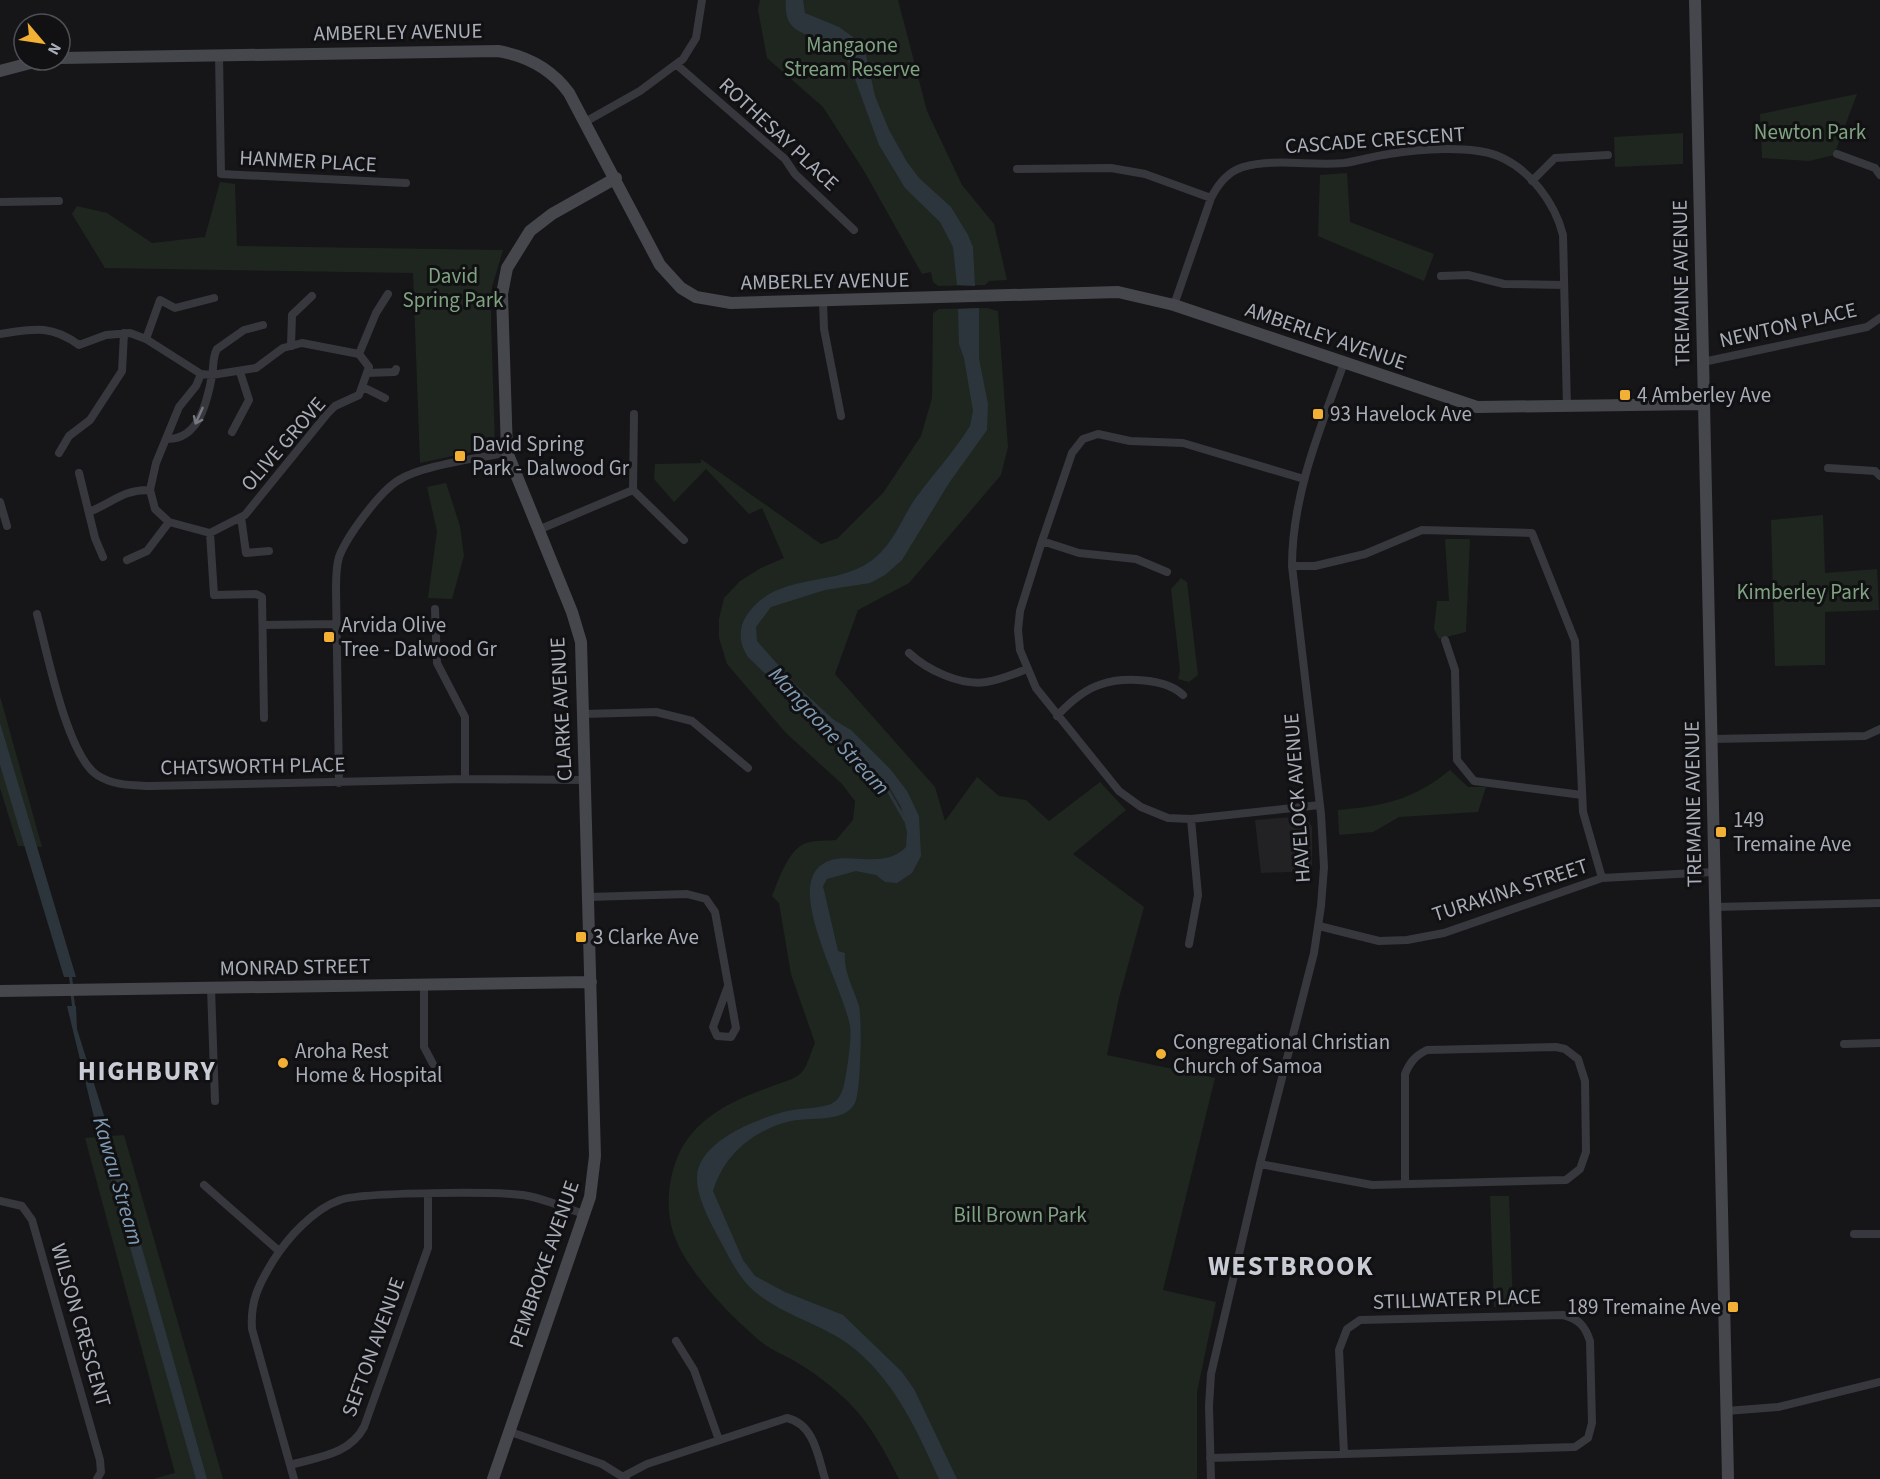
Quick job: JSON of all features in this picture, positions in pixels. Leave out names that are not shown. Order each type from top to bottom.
[{"type":"street","points":[[585,122],[640,91],[678,65],[696,38],[702,0]]},
{"type":"street","name":"TREMAINE AVENUE","points":[[1695,0],[1728,1479]]},
{"type":"street","name":"AMBERLEY AVENUE","points":[[72,58],[498,51],[524,57],[548,71],[564,87],[616,178],[660,265],[681,288],[696,297],[730,303],[823,302],[1118,292],[1174,305],[1477,407],[1703,404]]},
{"type":"street","name":"HANMER PLACE","points":[[219,54],[221,174],[406,183]]},
{"type":"street","name":"ROTHESAY PLACE","points":[[678,65],[785,159],[795,174],[854,231]]},
{"type":"street","name":"CASCADE CRESCENT","points":[[1174,305],[1211,198],[1223,180],[1242,168],[1343,163],[1392,153],[1464,150],[1489,153],[1513,164],[1532,181],[1555,208],[1560,220],[1563,235],[1567,407]]},
{"type":"street","points":[[1837,154],[1875,168],[1880,176]]},
{"type":"street","points":[[1532,181],[1556,158],[1608,155]]},
{"type":"street","points":[[1017,169],[1111,168],[1145,174],[1211,198]]},
{"type":"street","name":"CLARKE AVENUE","points":[[591,982],[581,642],[572,612],[507,452],[502,309],[507,268],[521,243],[539,222],[616,178]]},
{"type":"street","points":[[0,202],[59,201]]},
{"type":"street","points":[[1441,276],[1468,275],[1504,284],[1564,285]]},
{"type":"street","points":[[359,354],[376,313],[388,294]]},
{"type":"street","points":[[291,346],[292,315],[312,296]]},
{"type":"street","points":[[146,339],[160,300],[175,308],[214,298]]},
{"type":"street","points":[[823,302],[824,329],[841,416]]},
{"type":"street","name":"NEWTON PLACE","points":[[1703,362],[1867,327],[1880,318]]},
{"type":"street","points":[[168,439],[182,437],[195,425],[212,375],[217,349],[243,330],[263,325]]},
{"type":"street","points":[[0,334],[33,329],[63,333],[78,345],[106,335],[124,333],[146,339],[201,374],[212,375],[256,368],[283,348],[302,343],[359,354],[369,367],[363,387],[385,398]]},
{"type":"street","points":[[59,453],[69,436],[90,420],[122,371],[124,333]]},
{"type":"street","name":"HAVELOCK AVENUE","points":[[1211,1479],[1211,1374],[1319,926],[1324,867],[1320,805],[1292,566],[1292,535],[1304,479],[1344,363]]},
{"type":"street","points":[[367,373],[395,372],[396,369]]},
{"type":"street","points":[[232,432],[249,400],[240,372]]},
{"type":"street","points":[[201,374],[196,386],[179,407],[168,439],[156,463],[150,490],[155,509],[169,522],[210,533],[214,595],[256,594],[262,597],[264,717]]},
{"type":"street","name":"OLIVE GROVE","points":[[210,533],[241,517],[327,414],[335,406],[359,395],[363,387]]},
{"type":"street","points":[[634,414],[633,489],[684,540]]},
{"type":"street","points":[[1304,479],[1183,443],[1130,441],[1098,434],[1083,439],[1072,453],[1020,611],[1020,650],[1036,688],[1119,791],[1130,800],[1168,818],[1191,819],[1320,805]]},
{"type":"street","points":[[339,783],[337,568],[342,550],[390,487],[409,475],[507,452]]},
{"type":"street","points":[[1828,468],[1875,471],[1880,476]]},
{"type":"street","points":[[79,473],[98,550],[103,557]]},
{"type":"street","points":[[538,530],[633,489]]},
{"type":"street","points":[[89,512],[110,504],[131,490],[150,490]]},
{"type":"street","points":[[0,502],[7,526]]},
{"type":"street","points":[[241,517],[246,553],[269,551]]},
{"type":"street","points":[[127,560],[147,551],[169,522]]},
{"type":"street","points":[[1292,566],[1315,566],[1365,555],[1422,530],[1532,533],[1575,641],[1582,795],[1586,831],[1602,878]]},
{"type":"street","points":[[1042,541],[1079,553],[1136,559],[1167,572]]},
{"type":"street","points":[[435,609],[437,663],[465,717],[465,779]]},
{"type":"street","name":"CHATSWORTH PLACE","points":[[37,615],[75,747],[83,762],[95,774],[108,781],[150,786],[465,779],[585,780]]},
{"type":"street","points":[[263,625],[337,624]]},
{"type":"street","points":[[1445,640],[1455,670],[1457,760],[1474,781],[1582,795]]},
{"type":"street","points":[[909,653],[924,667],[971,682],[996,680],[1027,669]]},
{"type":"street","points":[[1057,716],[1090,689],[1111,682],[1151,683],[1173,688],[1183,695]]},
{"type":"street","points":[[584,714],[656,712],[692,721],[748,768]]},
{"type":"street","points":[[1711,738],[1865,736],[1880,729]]},
{"type":"street","points":[[1189,944],[1198,895],[1191,819]]},
{"type":"street","name":"TURAKINA STREET","points":[[1319,926],[1379,941],[1423,938],[1602,878],[1714,872]]},
{"type":"street","points":[[589,897],[687,894],[706,899],[715,912],[736,1028],[731,1037],[726,1039],[717,1036],[713,1026],[728,986]]},
{"type":"street","points":[[1714,907],[1880,903]]},
{"type":"street","name":"MONRAD STREET","points":[[0,991],[591,982]]},
{"type":"street","name":"PEMBROKE AVENUE","points":[[493,1479],[593,1185],[595,1164],[591,982]]},
{"type":"street","points":[[424,985],[424,1047],[433,1064]]},
{"type":"street","points":[[211,988],[215,1101]]},
{"type":"street","points":[[1844,1044],[1880,1043]]},
{"type":"street","points":[[1260,1164],[1372,1185],[1558,1182],[1574,1176],[1580,1169],[1586,1152],[1585,1081],[1578,1059],[1572,1052],[1556,1047],[1427,1050],[1417,1056],[1412,1060],[1405,1074],[1405,1184]]},
{"type":"street","points":[[204,1185],[279,1251]]},
{"type":"street","points":[[294,1479],[252,1329],[251,1311],[255,1292],[279,1251],[324,1207],[342,1198],[428,1195],[527,1196],[584,1214]]},
{"type":"street","name":"SEFTON AVENUE","points":[[290,1465],[345,1450],[359,1437],[428,1248],[428,1195]]},
{"type":"street","name":"WILSON CRESCENT","points":[[0,1201],[22,1206],[32,1220],[100,1460],[100,1472],[97,1479]]},
{"type":"street","points":[[1854,1234],[1880,1234]]},
{"type":"street","name":"STILLWATER PLACE","points":[[1210,1458],[1566,1449],[1583,1444],[1588,1438],[1592,1423],[1590,1341],[1587,1332],[1578,1320],[1563,1315],[1360,1320],[1347,1329],[1340,1343],[1344,1454]]},
{"type":"street","points":[[676,1341],[694,1370],[719,1440]]},
{"type":"street","points":[[1726,1411],[1778,1407],[1880,1382]]},
{"type":"street","points":[[508,1431],[602,1464],[625,1478],[647,1464],[779,1419],[793,1419],[801,1423],[811,1436],[825,1479]]},
{"type":"shaded area","points":[[1305,816],[1312,827],[1312,871],[1261,873],[1255,820]]},
{"type":"green space","name":"Mangaone Stream Reserve","points":[[760,0],[898,0],[927,111],[962,185],[994,224],[1007,280],[989,281],[985,285],[938,286],[933,282],[931,272],[922,274],[864,171],[823,107],[767,58],[758,10]]},
{"type":"green space","name":"Newton Park","points":[[1857,94],[1834,155],[1809,161],[1762,158],[1760,114]]},
{"type":"green space","points":[[1683,133],[1683,164],[1615,167],[1614,137]]},
{"type":"green space","points":[[1347,173],[1350,222],[1434,254],[1424,281],[1318,236],[1320,175]]},
{"type":"green space","name":"David Spring Park","points":[[220,182],[235,184],[237,246],[503,250],[492,287],[495,447],[420,463],[413,273],[105,268],[72,214],[77,206],[107,213],[152,243],[205,237]]},
{"type":"green space","name":"Bill Brown Park","points":[[987,308],[998,311],[1008,447],[1001,475],[909,583],[858,610],[835,674],[935,787],[945,821],[977,777],[999,796],[1026,800],[1049,821],[1100,782],[1126,810],[1073,854],[1144,907],[1119,998],[1107,1055],[1215,1078],[1163,1290],[1216,1302],[1197,1392],[1197,1479],[899,1479],[875,1435],[852,1406],[811,1372],[764,1344],[714,1296],[683,1254],[670,1220],[669,1198],[674,1166],[685,1143],[694,1131],[716,1112],[742,1098],[795,1077],[802,1072],[808,1062],[815,1043],[791,974],[779,903],[772,896],[794,852],[806,843],[836,840],[853,820],[855,801],[842,784],[786,733],[727,664],[719,638],[719,619],[724,598],[740,581],[784,558],[762,508],[749,514],[706,469],[674,502],[654,479],[655,464],[701,463],[701,459],[821,544],[838,538],[883,493],[921,436],[932,398],[933,313],[939,309]]},
{"type":"green space","points":[[446,483],[460,526],[464,556],[452,599],[428,598],[437,531],[427,487]]},
{"type":"green space","name":"Kimberley Park","points":[[1823,515],[1825,573],[1877,569],[1879,610],[1825,612],[1825,665],[1775,666],[1771,520]]},
{"type":"green space","points":[[1445,539],[1470,539],[1466,632],[1439,639],[1434,629],[1437,601],[1449,601]]},
{"type":"green space","points":[[1181,578],[1187,582],[1198,675],[1189,682],[1178,679],[1180,670],[1171,589]]},
{"type":"green space","points":[[0,696],[42,847],[18,846],[0,788]]},
{"type":"green space","points":[[1450,770],[1468,787],[1486,787],[1478,812],[1399,817],[1373,832],[1339,835],[1338,810],[1397,800],[1423,788]]},
{"type":"green space","points":[[124,1135],[223,1479],[153,1479],[175,1473],[85,1138]]},
{"type":"green space","points":[[1490,1196],[1509,1196],[1513,1306],[1494,1307]]},
{"type":"water","points":[[786,0],[803,0],[805,13],[839,27],[853,37],[866,55],[875,96],[889,130],[907,162],[919,178],[951,207],[968,235],[973,247],[975,286],[957,285],[953,247],[940,222],[905,188],[879,145],[844,49],[796,29],[790,23],[786,13]]},
{"type":"water","points":[[979,308],[979,359],[988,404],[987,430],[949,483],[902,560],[885,575],[870,583],[825,590],[771,607],[756,627],[757,641],[796,685],[834,720],[851,730],[891,770],[907,791],[919,816],[921,856],[912,873],[897,883],[885,882],[876,875],[856,871],[827,879],[823,886],[838,951],[845,953],[847,973],[859,1006],[859,1085],[855,1103],[843,1114],[791,1121],[764,1131],[732,1155],[724,1166],[713,1191],[743,1260],[755,1276],[785,1292],[843,1315],[902,1372],[914,1389],[957,1479],[939,1479],[905,1410],[883,1378],[870,1364],[844,1341],[778,1308],[744,1281],[729,1258],[706,1213],[697,1178],[706,1154],[730,1134],[771,1116],[828,1105],[839,1098],[843,1088],[850,1047],[850,1026],[814,922],[810,901],[811,883],[817,869],[826,862],[848,858],[884,858],[896,855],[906,847],[907,832],[901,807],[890,788],[816,723],[748,657],[743,648],[741,628],[745,618],[758,602],[773,592],[862,567],[889,543],[915,499],[970,426],[973,411],[964,358],[959,344],[958,309]]},
{"type":"water","points":[[0,723],[76,977],[64,977],[0,765]]},
{"type":"water","points":[[67,1006],[76,1006],[77,1029],[111,1138],[207,1479],[196,1479],[99,1138]]},
{"type":"waterway","name":"Mangaone Stream","points":[[875,775],[886,787],[905,820]]},
{"type":"waterway","name":"Kawau Stream","points":[[70,973],[72,988]]},
{"type":"waterway","name":"Kawau Stream","points":[[72,994],[74,1009]]},
{"type":"place","name":"4 Amberley Ave","points":[[1625,395]]},
{"type":"place","name":"93 Havelock Ave","points":[[1318,414]]},
{"type":"place","name":"David Spring Park - Dalwood Gr","points":[[460,456]]},
{"type":"place","name":"Arvida Olive Tree - Dalwood Gr","points":[[329,637]]},
{"type":"place","name":"149 Tremaine Ave","points":[[1721,832]]},
{"type":"place","name":"3 Clarke Ave","points":[[581,937]]},
{"type":"place","name":"Congregational Christian Church of Samoa","points":[[1161,1054]]},
{"type":"place","name":"Aroha Rest Home & Hospital","points":[[283,1063]]},
{"type":"place","name":"189 Tremaine Ave","points":[[1733,1307]]},
{"type":"district","name":"HIGHBURY","points":[[147,1071]]},
{"type":"district","name":"WESTBROOK","points":[[1291,1266]]}]
